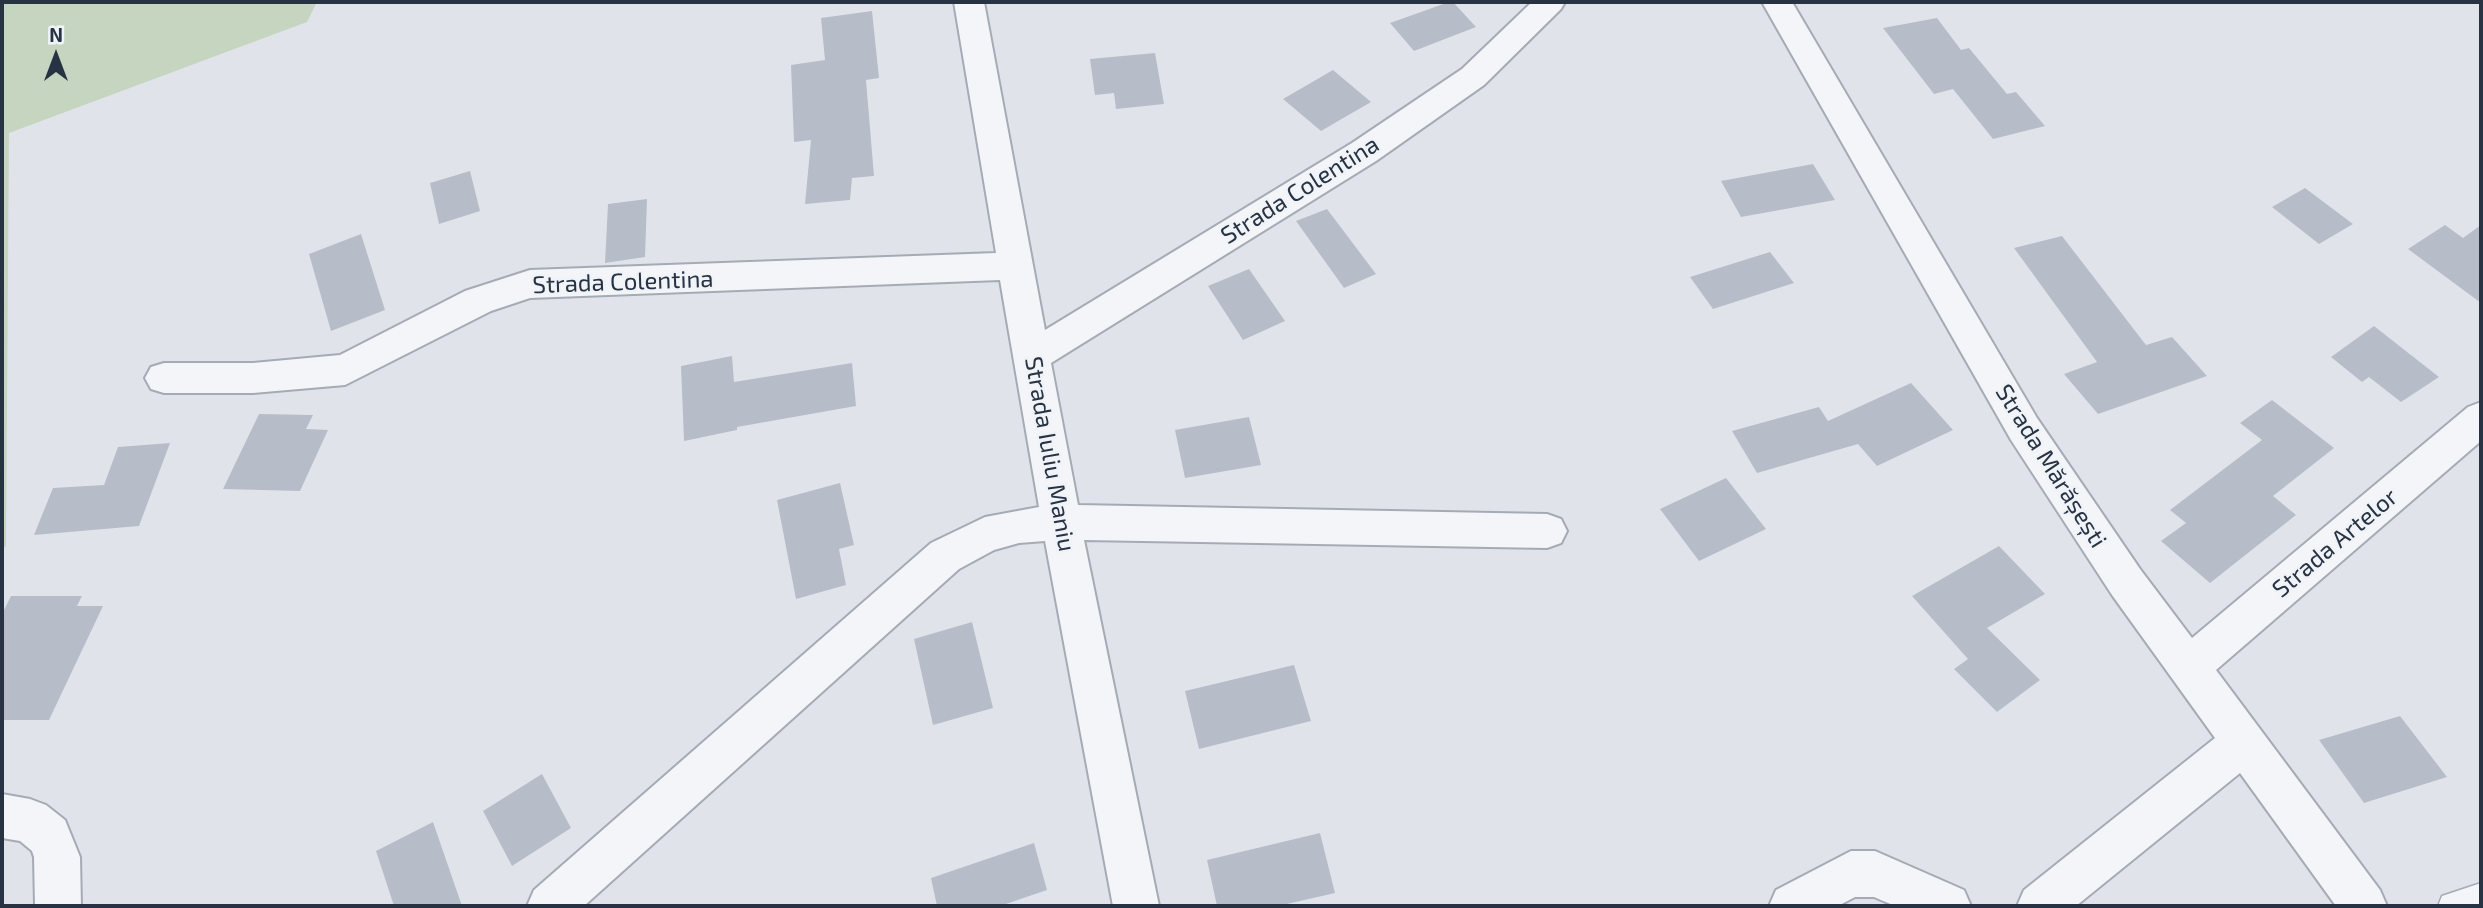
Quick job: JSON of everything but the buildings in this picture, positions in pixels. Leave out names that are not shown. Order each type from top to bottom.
[{"type":"street","name":"Strada Iuliu Maniu","points":[[969,2],[1061,522],[1136,906]]},
{"type":"street","name":"Strada Colentina","points":[[1032,356],[1375,145],[1473,77],[1550,2]]},
{"type":"street","name":"Strada Mărășești","points":[[1777,2],[2024,429],[2126,582],[2364,906]]},
{"type":"street","name":"Strada Colentina","points":[[164,378],[253,378],[345,370],[478,300],[530,284],[1017,266]]},
{"type":"street","name":"Strada Artelor","points":[[2188,667],[2481,418]]},
{"type":"street","points":[[550,906],[945,556],[985,535],[1019,526],[1061,522],[1547,531]]},
{"type":"street","points":[[2040,906],[2244,742]]},
{"type":"street","points":[[2,816],[30,821],[49,836],[57,857],[58,906]]},
{"type":"street","points":[[1792,906],[1851,874],[1875,874],[1948,906]]},
{"type":"lane","points":[[2452,906],[2481,897]]},
{"type":"green space","points":[[2,2],[317,2],[307,22],[9,133],[6,547],[2,547]]}]
